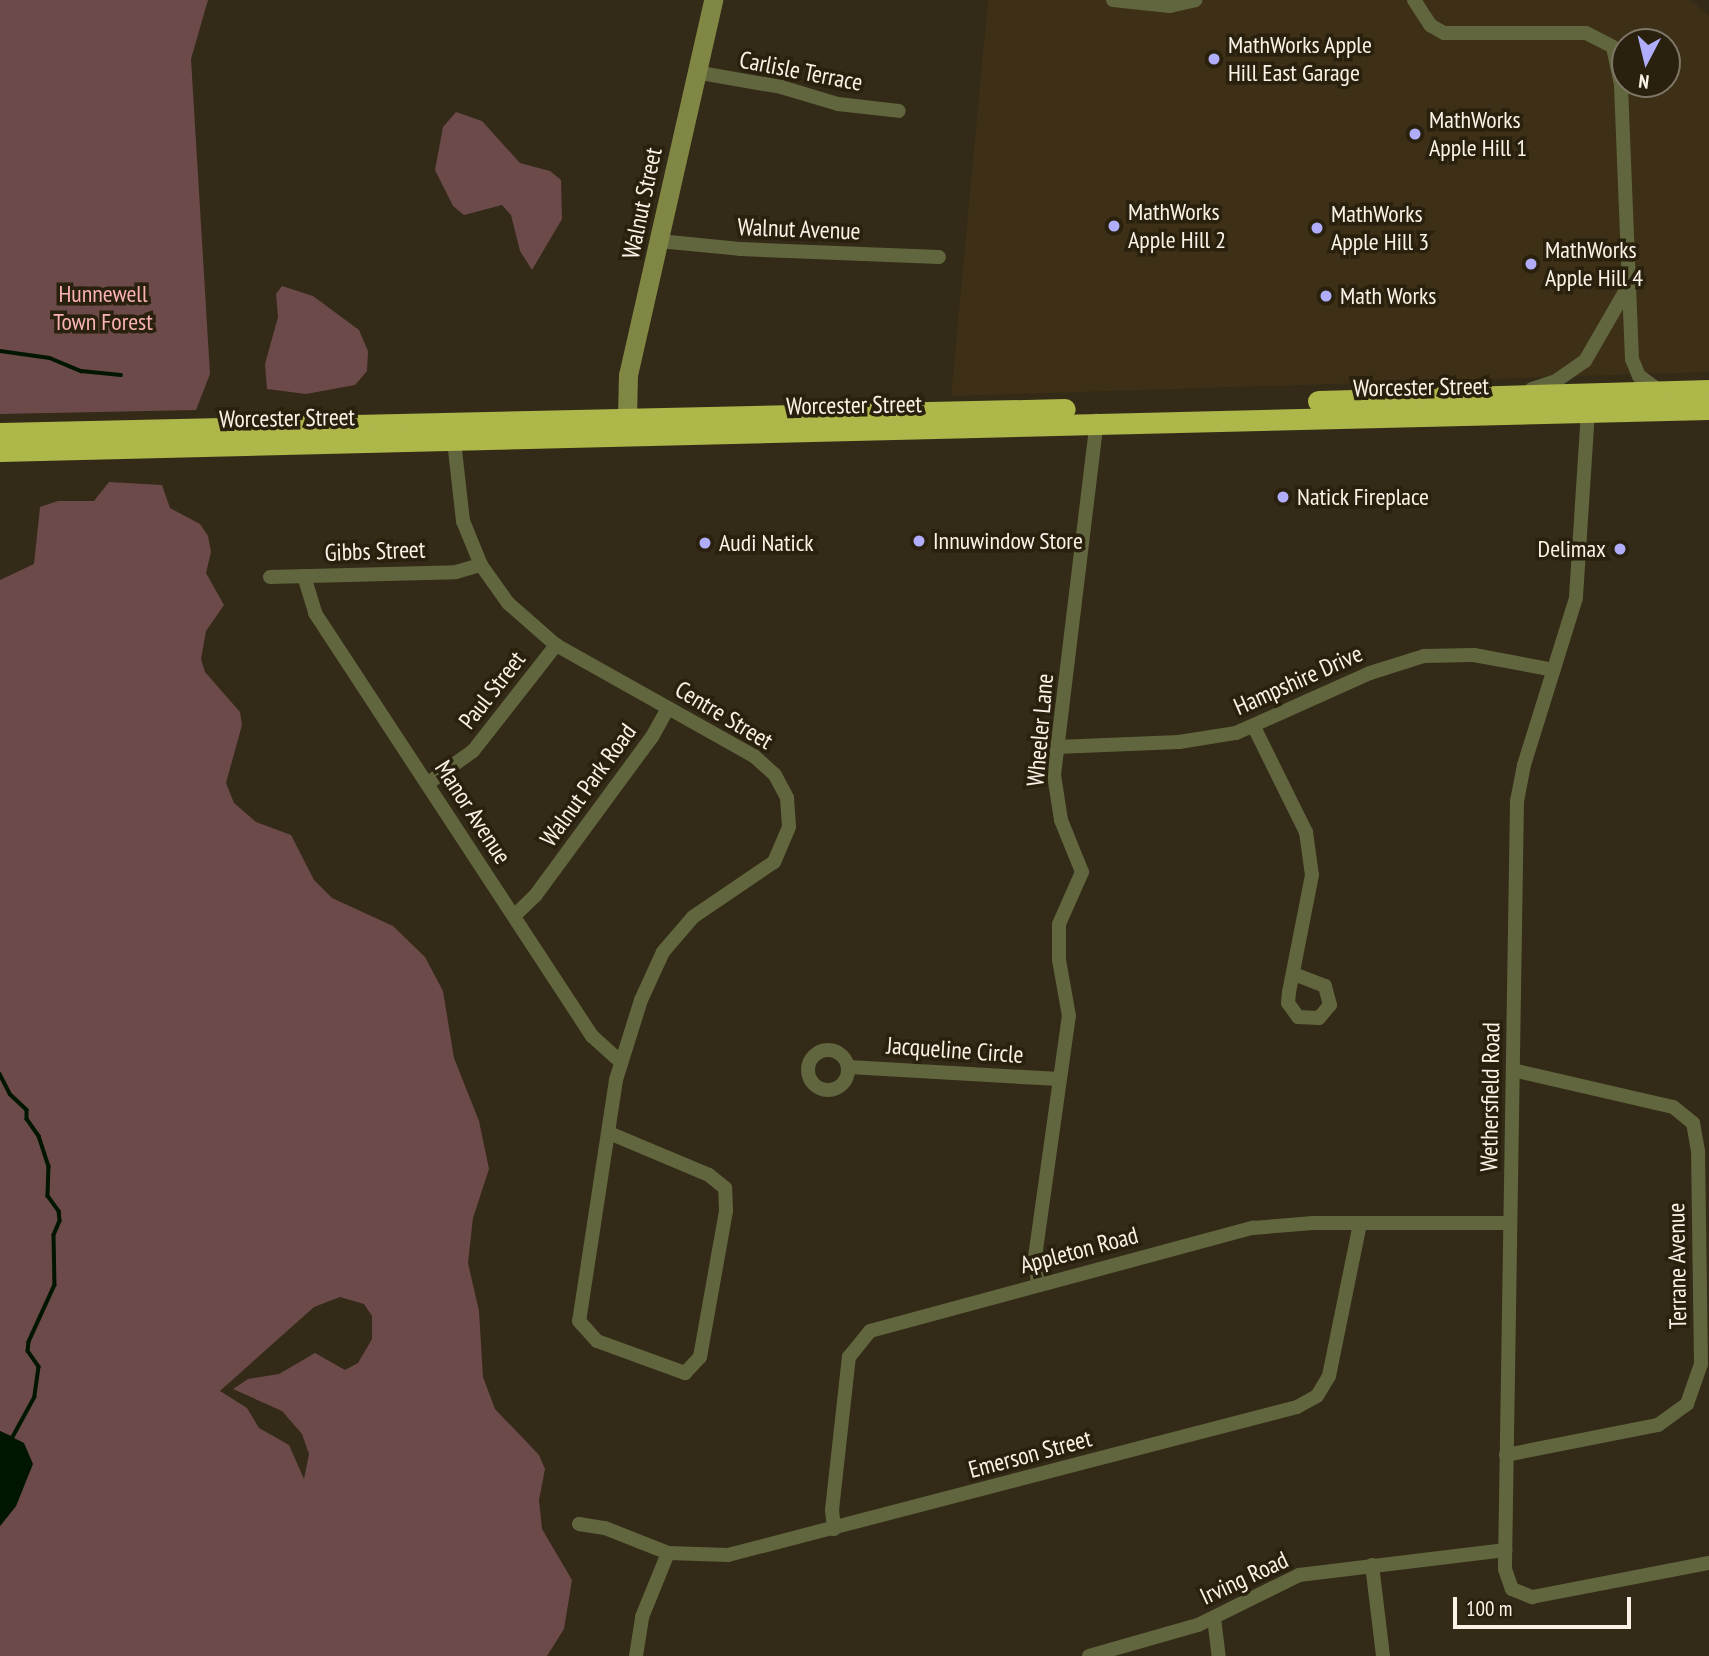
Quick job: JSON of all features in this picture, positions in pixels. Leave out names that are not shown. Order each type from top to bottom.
[{"type":"highway","name":"Worcester Street","points":[[0,433],[1709,390]]},
{"type":"highway","name":"Worcester Street","points":[[0,451],[960,429],[1097,421],[1709,409]]},
{"type":"street","name":"Walnut Street","points":[[627,418],[628,375],[713,0]]},
{"type":"street","points":[[1112,0],[1170,6],[1195,0]]},
{"type":"street","points":[[1414,0],[1430,25],[1444,33],[1586,33],[1613,47],[1621,86],[1632,359],[1639,376],[1662,391]]},
{"type":"street","name":"Carlisle Terrace","points":[[695,72],[789,89],[838,104],[899,111]]},
{"type":"street","name":"Walnut Avenue","points":[[659,241],[740,250],[939,257]]},
{"type":"street","points":[[1507,395],[1556,381],[1585,361],[1616,315],[1628,285]]},
{"type":"street","name":"Wethersfield Road","points":[[1588,411],[1579,583],[1517,801],[1506,1455],[1505,1550],[1508,1584],[1517,1594],[1532,1597],[1709,1563]]},
{"type":"street","name":"Wheeler Lane","points":[[1038,1284],[1034,1257],[1069,1016],[1059,960],[1059,924],[1082,872],[1058,807],[1056,747],[1097,421]]},
{"type":"street","name":"Centre Street","points":[[454,440],[460,511],[481,565],[508,603],[556,645],[766,765],[787,798],[789,827],[781,852],[766,871],[693,917],[671,940],[648,981],[620,1061],[579,1321],[597,1341],[685,1373],[701,1357],[726,1211],[725,1188],[709,1175],[609,1133]]},
{"type":"street","name":"Gibbs Street","points":[[270,577],[456,572],[481,565]]},
{"type":"street","name":"Manor Avenue","points":[[304,576],[315,613],[599,1046],[620,1061]]},
{"type":"street","name":"Paul Street","points":[[427,784],[473,751],[556,645]]},
{"type":"street","name":"Hampshire Drive","points":[[1056,747],[1179,742],[1254,727],[1370,673],[1424,656],[1474,655],[1554,670]]},
{"type":"street","name":"Walnut Park Road","points":[[514,916],[535,896],[668,708]]},
{"type":"street","points":[[1254,727],[1296,803],[1309,845],[1310,889],[1293,974]]},
{"type":"street","name":"Jacqueline Circle","points":[[849,1067],[1059,1079]]},
{"type":"street","name":"Terrane Avenue","points":[[1506,1455],[1646,1430],[1670,1420],[1687,1404],[1701,1364],[1704,1243],[1698,1151],[1688,1116],[1673,1107],[1513,1070]]},
{"type":"street","name":"Appleton Road","points":[[834,1529],[838,1459],[854,1346],[882,1326],[1253,1228],[1360,1223],[1510,1223]]},
{"type":"street","name":"Emerson Street","points":[[579,1524],[605,1528],[668,1553],[728,1555],[1308,1402],[1329,1376],[1360,1223]]},
{"type":"street","name":"Irving Road","points":[[1089,1656],[1214,1618],[1285,1579],[1505,1550]]},
{"type":"street","points":[[636,1656],[642,1617],[668,1553]]},
{"type":"street","points":[[1372,1566],[1383,1656]]},
{"type":"street","points":[[1214,1618],[1219,1656]]},
{"type":"shaded area","points":[[988,0],[1690,0],[1709,16],[1709,372],[951,396]]},
{"type":"shaded area","points":[[0,1431],[24,1443],[33,1464],[16,1506],[0,1526]]},
{"type":"green space","name":"Hunnewell Town Forest","points":[[0,0],[208,0],[191,59],[210,374],[196,410],[0,414]]},
{"type":"green space","points":[[456,112],[482,121],[520,163],[550,171],[561,180],[562,219],[532,270],[520,251],[511,215],[502,205],[464,215],[453,206],[435,170],[443,127]]},
{"type":"green space","points":[[282,286],[313,296],[359,330],[368,351],[367,371],[355,385],[306,394],[267,389],[265,364],[278,317],[276,294]]},
{"type":"green space","points":[[109,482],[162,485],[170,508],[200,524],[208,536],[211,552],[206,573],[224,605],[206,631],[201,659],[205,672],[240,712],[242,725],[226,783],[234,803],[256,822],[291,835],[314,880],[332,898],[393,926],[425,957],[443,991],[454,1058],[479,1121],[489,1169],[473,1218],[468,1263],[479,1311],[483,1377],[495,1409],[539,1455],[545,1469],[539,1500],[542,1529],[572,1580],[564,1629],[547,1656],[0,1656],[0,1526],[16,1506],[25,1483],[12,1436],[0,1431],[0,580],[34,564],[40,507],[58,501],[94,501]],"holes":[[[340,1297],[364,1304],[372,1316],[372,1339],[358,1363],[345,1370],[315,1353],[279,1374],[248,1379],[233,1389],[282,1411],[302,1434],[309,1454],[304,1479],[289,1445],[259,1428],[247,1408],[220,1391],[314,1307]]]},
{"type":"waterway","points":[[0,351],[50,358],[81,371],[121,375]]},
{"type":"waterway","points":[[0,1074],[10,1094],[27,1110],[27,1119],[39,1136],[49,1166],[48,1196],[59,1211],[60,1221],[54,1235],[55,1285],[29,1342],[28,1351],[39,1367],[35,1397],[12,1439]]},
{"type":"place","name":"MathWorks Apple Hill East Garage","points":[[1214,59]]},
{"type":"place","name":"MathWorks Apple Hill 1","points":[[1415,134]]},
{"type":"place","name":"MathWorks Apple Hill 2","points":[[1114,226]]},
{"type":"place","name":"MathWorks Apple Hill 3","points":[[1317,228]]},
{"type":"place","name":"MathWorks Apple Hill 4","points":[[1531,264]]},
{"type":"place","name":"Math Works","points":[[1326,296]]},
{"type":"place","name":"Natick Fireplace","points":[[1283,497]]},
{"type":"place","name":"Innuwindow Store","points":[[919,541]]},
{"type":"place","name":"Audi Natick","points":[[705,543]]},
{"type":"place","name":"Delimax","points":[[1620,549]]}]
